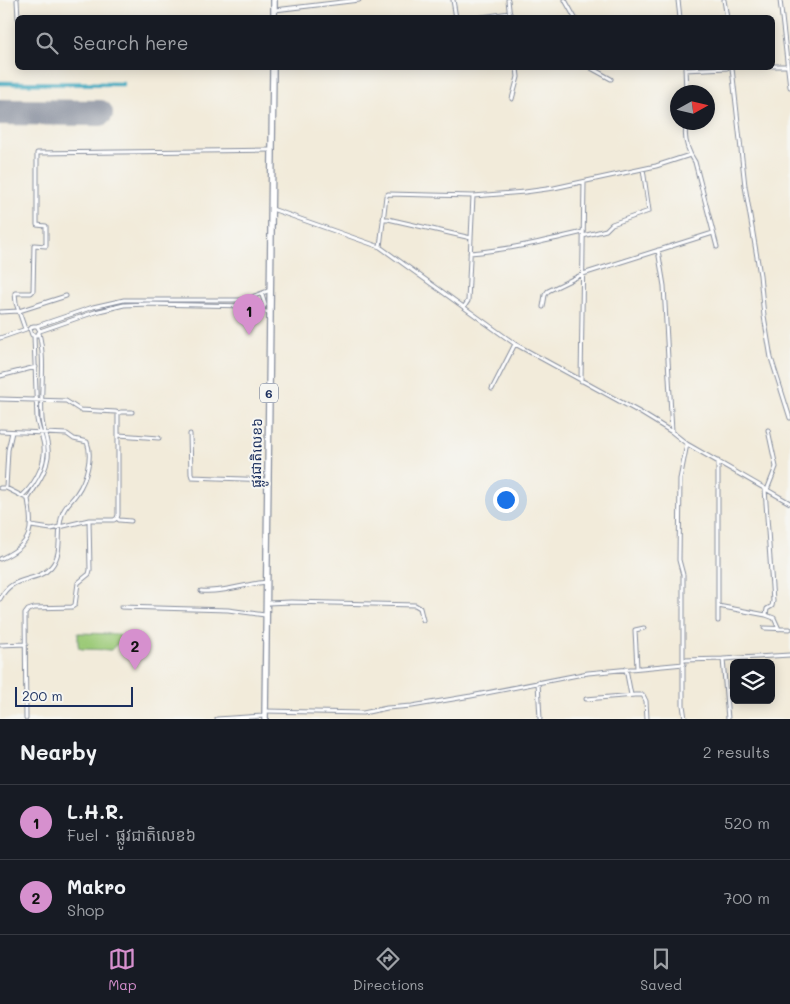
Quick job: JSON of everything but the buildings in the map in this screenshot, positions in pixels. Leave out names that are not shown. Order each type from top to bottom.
[{"type":"highway","points":[[274,0],[274,15]]},
{"type":"highway","name":"ផ្លូវជាតិលេខ៦","points":[[265,715],[273,70]]},
{"type":"street","points":[[17,0],[18,15]]},
{"type":"street","points":[[274,10],[359,0]]},
{"type":"street","points":[[453,0],[456,15]]},
{"type":"street","points":[[508,0],[510,15]]},
{"type":"street","points":[[566,0],[573,15]]},
{"type":"street","points":[[678,0],[680,15]]},
{"type":"street","points":[[724,0],[726,15]]},
{"type":"street","points":[[780,0],[790,87]]},
{"type":"street","points":[[775,66],[788,66]]},
{"type":"street","points":[[512,99],[518,77],[517,70]]},
{"type":"street","points":[[594,70],[612,79]]},
{"type":"street","points":[[685,70],[686,85]]},
{"type":"street","points":[[732,70],[745,186],[760,275],[764,316],[772,358],[790,418]]},
{"type":"street","points":[[687,130],[688,151],[695,162],[717,247]]},
{"type":"street","points":[[25,329],[15,293],[31,293],[33,291],[34,246],[46,246],[46,226],[38,225],[37,153],[272,150]]},
{"type":"street","points":[[380,247],[386,196],[388,194],[473,196],[525,192],[643,169],[690,155]]},
{"type":"street","points":[[470,253],[488,252],[606,230],[612,224],[649,211],[643,169]]},
{"type":"street","points":[[582,381],[584,182]]},
{"type":"street","points":[[464,307],[468,301],[473,196]]},
{"type":"street","points":[[272,209],[380,247],[515,344],[672,432],[687,444],[790,503]]},
{"type":"street","points":[[383,219],[471,238]]},
{"type":"street","points":[[543,307],[548,290],[583,274],[713,232]]},
{"type":"street","points":[[658,250],[664,286],[672,432]]},
{"type":"street","points":[[0,338],[93,307],[124,300],[248,300],[252,296],[270,290]]},
{"type":"street","points":[[262,294],[265,299],[265,305],[262,310]]},
{"type":"street","points":[[0,312],[19,311],[66,296]]},
{"type":"street","points":[[124,300],[124,305]]},
{"type":"street","points":[[34,336],[40,332],[95,312],[124,305],[249,306],[257,311],[262,310],[270,313]]},
{"type":"street","points":[[0,559],[19,549],[27,538],[31,526],[28,498],[44,471],[48,456],[42,419],[42,366],[40,332],[37,326]]},
{"type":"street","points":[[23,495],[40,471],[44,456],[43,442],[39,432],[36,400],[34,336],[30,329]]},
{"type":"street","points":[[492,390],[515,344]]},
{"type":"street","points":[[0,376],[36,367]]},
{"type":"street","points":[[0,398],[66,401],[80,410],[118,413],[132,412]]},
{"type":"street","points":[[117,518],[118,413]]},
{"type":"street","points":[[766,615],[767,609],[772,606],[773,601],[766,489],[776,467],[768,430]]},
{"type":"street","points":[[0,431],[66,434],[74,439],[87,442],[89,447],[86,474],[77,493],[62,513],[59,527],[58,556],[50,568],[42,574],[18,580],[10,586],[0,599]]},
{"type":"street","points":[[6,488],[8,450],[12,432]]},
{"type":"street","points":[[190,434],[192,477],[268,480]]},
{"type":"street","points":[[119,436],[159,438]]},
{"type":"street","points":[[685,719],[683,705],[683,575],[680,560],[680,479],[687,444]]},
{"type":"street","points":[[718,461],[718,621]]},
{"type":"street","points":[[0,488],[6,488],[28,498]]},
{"type":"street","points":[[31,526],[51,529],[89,520],[114,520],[117,518],[131,521]]},
{"type":"street","points":[[26,719],[25,614],[28,610],[34,608],[72,607],[77,602],[78,582],[87,576],[90,570],[89,520]]},
{"type":"street","points":[[201,591],[220,592],[247,584],[267,582]]},
{"type":"street","points":[[266,603],[415,605],[420,608],[423,620]]},
{"type":"street","points":[[718,606],[774,618],[779,629]]},
{"type":"street","points":[[122,607],[228,610],[266,615]]},
{"type":"street","points":[[636,668],[635,630],[644,628]]},
{"type":"street","points":[[764,628],[790,629]]},
{"type":"street","points":[[0,645],[26,644]]},
{"type":"street","points":[[217,719],[265,715],[363,713],[471,696],[588,673],[684,662],[790,655]]},
{"type":"street","points":[[723,659],[728,719]]},
{"type":"street","points":[[626,669],[631,695]]},
{"type":"street","points":[[538,682],[540,719]]},
{"type":"street","points":[[586,699],[643,695],[646,701],[647,719]]},
{"type":"green space","points":[[78,633],[117,634],[120,636],[120,641],[111,650],[82,649],[79,648],[78,644]]},
{"type":"waterway","points":[[0,83],[123,84]]},
{"type":"runway","points":[[0,112],[100,113]]},
{"type":"place","name":"L.H.R.","points":[[249,335]]},
{"type":"place","name":"Makro","points":[[135,670]]}]
